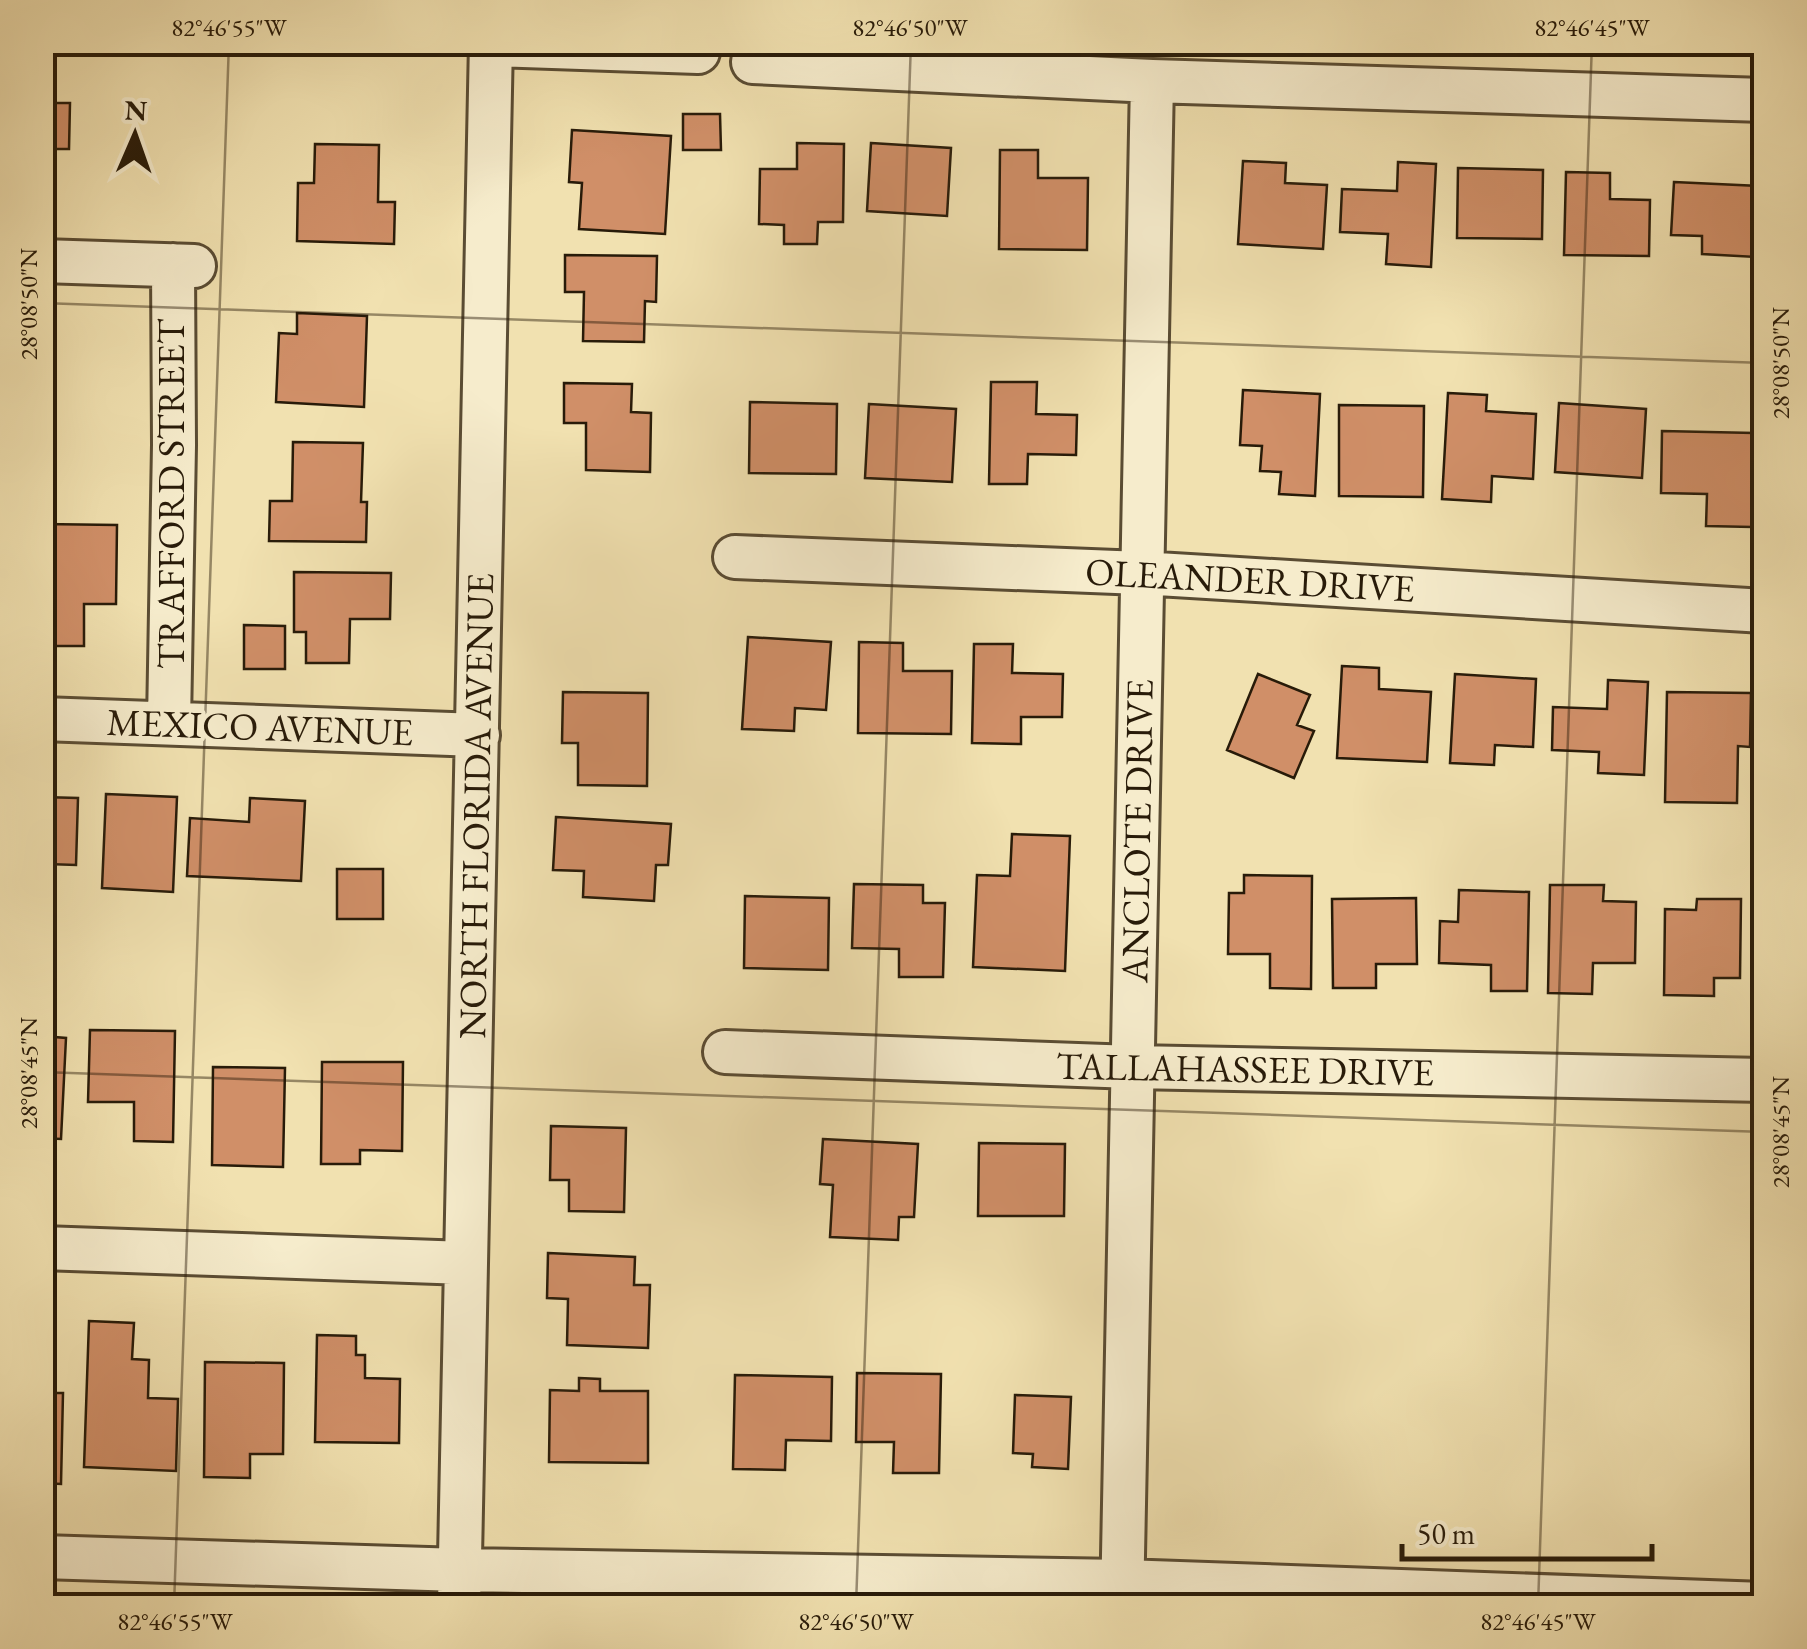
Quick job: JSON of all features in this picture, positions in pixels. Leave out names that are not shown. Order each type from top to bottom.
[{"type":"street","points":[[491,44],[698,52]]},
{"type":"street","name":"NORTH FLORIDA AVENUE","points":[[460,1588],[491,44]]},
{"type":"street","points":[[753,62],[1152,81],[1764,100]]},
{"type":"street","name":"ANCLOTE DRIVE","points":[[1123,1594],[1152,81]]},
{"type":"street","name":"TRAFFORD STREET","points":[[42,260],[184,266],[169,722]]},
{"type":"street","name":"OLEANDER DRIVE","points":[[735,557],[1141,572],[1764,611]]},
{"type":"street","name":"MEXICO AVENUE","points":[[42,719],[478,735]]},
{"type":"street","name":"TALLAHASSEE DRIVE","points":[[725,1052],[1133,1067],[1764,1080]]},
{"type":"street","points":[[42,1248],[466,1262]]},
{"type":"street","points":[[42,1557],[460,1588],[1764,1604]]},
{"type":"building","points":[[42,103],[70,103],[69,149],[42,149]]},
{"type":"building","points":[[683,114],[720,114],[721,150],[683,150]]},
{"type":"building","points":[[572,130],[671,136],[665,234],[579,229],[582,183],[569,182]]},
{"type":"building","points":[[797,143],[844,144],[843,222],[818,222],[817,244],[784,244],[784,225],[759,224],[760,169],[797,169]]},
{"type":"building","points":[[871,143],[951,148],[947,216],[867,211]]},
{"type":"building","points":[[315,144],[379,145],[378,202],[395,202],[394,244],[297,241],[298,183],[314,183]]},
{"type":"building","points":[[1000,150],[1038,150],[1038,178],[1088,178],[1087,250],[999,249]]},
{"type":"building","points":[[1243,161],[1286,163],[1285,183],[1327,185],[1323,249],[1238,244]]},
{"type":"building","points":[[1398,162],[1436,164],[1431,267],[1386,264],[1388,234],[1340,232],[1342,189],[1397,191]]},
{"type":"building","points":[[1458,168],[1543,170],[1542,239],[1457,238]]},
{"type":"building","points":[[1566,172],[1610,173],[1610,199],[1650,200],[1649,256],[1564,255]]},
{"type":"building","points":[[1674,182],[1759,186],[1756,257],[1702,254],[1702,236],[1671,235]]},
{"type":"building","points":[[565,255],[657,256],[656,302],[645,301],[644,342],[583,341],[584,292],[565,292]]},
{"type":"building","points":[[297,313],[367,316],[364,407],[276,402],[279,333],[297,334]]},
{"type":"building","points":[[991,382],[1037,382],[1036,414],[1077,415],[1076,455],[1028,454],[1027,484],[989,484]]},
{"type":"building","points":[[564,383],[632,384],[631,412],[651,413],[650,472],[586,470],[586,423],[564,423]]},
{"type":"building","points":[[1243,390],[1320,394],[1315,496],[1279,494],[1281,472],[1260,471],[1262,446],[1240,445]]},
{"type":"building","points":[[1448,393],[1487,395],[1486,411],[1536,414],[1533,479],[1492,476],[1491,502],[1442,499]]},
{"type":"building","points":[[750,402],[837,404],[836,474],[749,473]]},
{"type":"building","points":[[1559,403],[1646,409],[1642,478],[1555,472]]},
{"type":"building","points":[[869,404],[956,409],[952,482],[865,478]]},
{"type":"building","points":[[1339,405],[1424,406],[1423,497],[1339,496]]},
{"type":"building","points":[[1662,431],[1754,433],[1752,527],[1706,526],[1707,494],[1661,493]]},
{"type":"building","points":[[293,442],[363,443],[361,502],[367,502],[366,542],[269,541],[270,501],[292,501]]},
{"type":"building","points":[[42,524],[117,525],[116,604],[84,604],[84,646],[42,646]]},
{"type":"building","points":[[294,572],[391,573],[390,619],[350,619],[349,663],[306,663],[306,632],[294,632]]},
{"type":"building","points":[[244,625],[285,626],[285,669],[244,669]]},
{"type":"building","points":[[748,637],[831,642],[826,710],[795,708],[794,731],[742,729]]},
{"type":"building","points":[[859,642],[903,643],[903,671],[952,671],[951,734],[858,733]]},
{"type":"building","points":[[974,644],[1013,644],[1012,673],[1063,674],[1062,717],[1021,717],[1021,744],[972,743]]},
{"type":"building","points":[[1342,666],[1379,668],[1379,689],[1431,692],[1427,762],[1337,758]]},
{"type":"building","points":[[1258,674],[1310,695],[1297,725],[1314,731],[1294,778],[1227,750]]},
{"type":"building","points":[[1455,674],[1536,679],[1533,747],[1495,745],[1494,765],[1450,763]]},
{"type":"building","points":[[1608,680],[1648,682],[1644,775],[1598,773],[1599,752],[1552,750],[1553,707],[1607,709]]},
{"type":"building","points":[[563,692],[648,693],[647,786],[578,785],[578,743],[562,743]]},
{"type":"building","points":[[1667,692],[1751,693],[1750,747],[1738,746],[1737,803],[1665,802]]},
{"type":"building","points":[[106,794],[177,797],[173,892],[102,888]]},
{"type":"building","points":[[42,797],[78,798],[76,865],[47,864],[46,884],[42,884]]},
{"type":"building","points":[[250,798],[305,801],[301,881],[187,876],[190,818],[249,822]]},
{"type":"building","points":[[556,817],[671,824],[668,865],[656,865],[654,901],[583,897],[584,871],[553,870]]},
{"type":"building","points":[[1012,834],[1070,836],[1065,971],[973,967],[977,875],[1010,876]]},
{"type":"building","points":[[337,869],[383,869],[383,919],[337,919]]},
{"type":"building","points":[[1244,875],[1312,876],[1311,989],[1270,988],[1270,954],[1228,954],[1229,893],[1244,893]]},
{"type":"building","points":[[854,884],[923,885],[923,903],[945,903],[943,977],[899,977],[899,949],[852,948]]},
{"type":"building","points":[[1550,885],[1604,885],[1603,901],[1636,902],[1635,963],[1593,963],[1592,994],[1548,993]]},
{"type":"building","points":[[1459,890],[1529,892],[1527,991],[1491,991],[1491,965],[1439,963],[1440,921],[1458,922]]},
{"type":"building","points":[[745,896],[829,898],[828,970],[744,968]]},
{"type":"building","points":[[1416,898],[1417,964],[1376,964],[1376,988],[1333,988],[1332,899]]},
{"type":"building","points":[[1697,899],[1741,899],[1740,978],[1714,978],[1714,996],[1664,995],[1665,909],[1696,910]]},
{"type":"building","points":[[90,1030],[175,1031],[173,1142],[134,1141],[134,1102],[88,1102]]},
{"type":"building","points":[[42,1036],[66,1038],[61,1139],[42,1138]]},
{"type":"building","points":[[322,1062],[403,1062],[402,1151],[360,1150],[360,1164],[321,1164]]},
{"type":"building","points":[[213,1067],[285,1068],[283,1167],[212,1165]]},
{"type":"building","points":[[551,1126],[626,1128],[624,1212],[569,1211],[569,1180],[550,1180]]},
{"type":"building","points":[[823,1139],[918,1144],[914,1217],[899,1217],[898,1240],[830,1237],[833,1185],[820,1184]]},
{"type":"building","points":[[979,1143],[1065,1144],[1064,1216],[978,1216]]},
{"type":"building","points":[[548,1253],[635,1257],[634,1285],[650,1285],[648,1348],[567,1345],[568,1299],[547,1298]]},
{"type":"building","points":[[89,1321],[134,1323],[132,1359],[149,1360],[148,1398],[178,1399],[176,1471],[84,1467]]},
{"type":"building","points":[[317,1335],[356,1336],[356,1355],[365,1355],[365,1378],[400,1379],[399,1443],[315,1442]]},
{"type":"building","points":[[205,1362],[284,1363],[283,1454],[250,1454],[250,1478],[204,1477]]},
{"type":"building","points":[[857,1373],[941,1374],[939,1473],[893,1473],[894,1442],[856,1442]]},
{"type":"building","points":[[735,1375],[832,1377],[831,1441],[786,1440],[785,1470],[733,1469]]},
{"type":"building","points":[[579,1378],[600,1379],[600,1391],[648,1391],[648,1463],[549,1462],[550,1390],[579,1391]]},
{"type":"building","points":[[42,1393],[63,1393],[61,1484],[42,1483]]},
{"type":"building","points":[[1015,1395],[1071,1397],[1068,1469],[1032,1467],[1033,1454],[1013,1453]]}]
